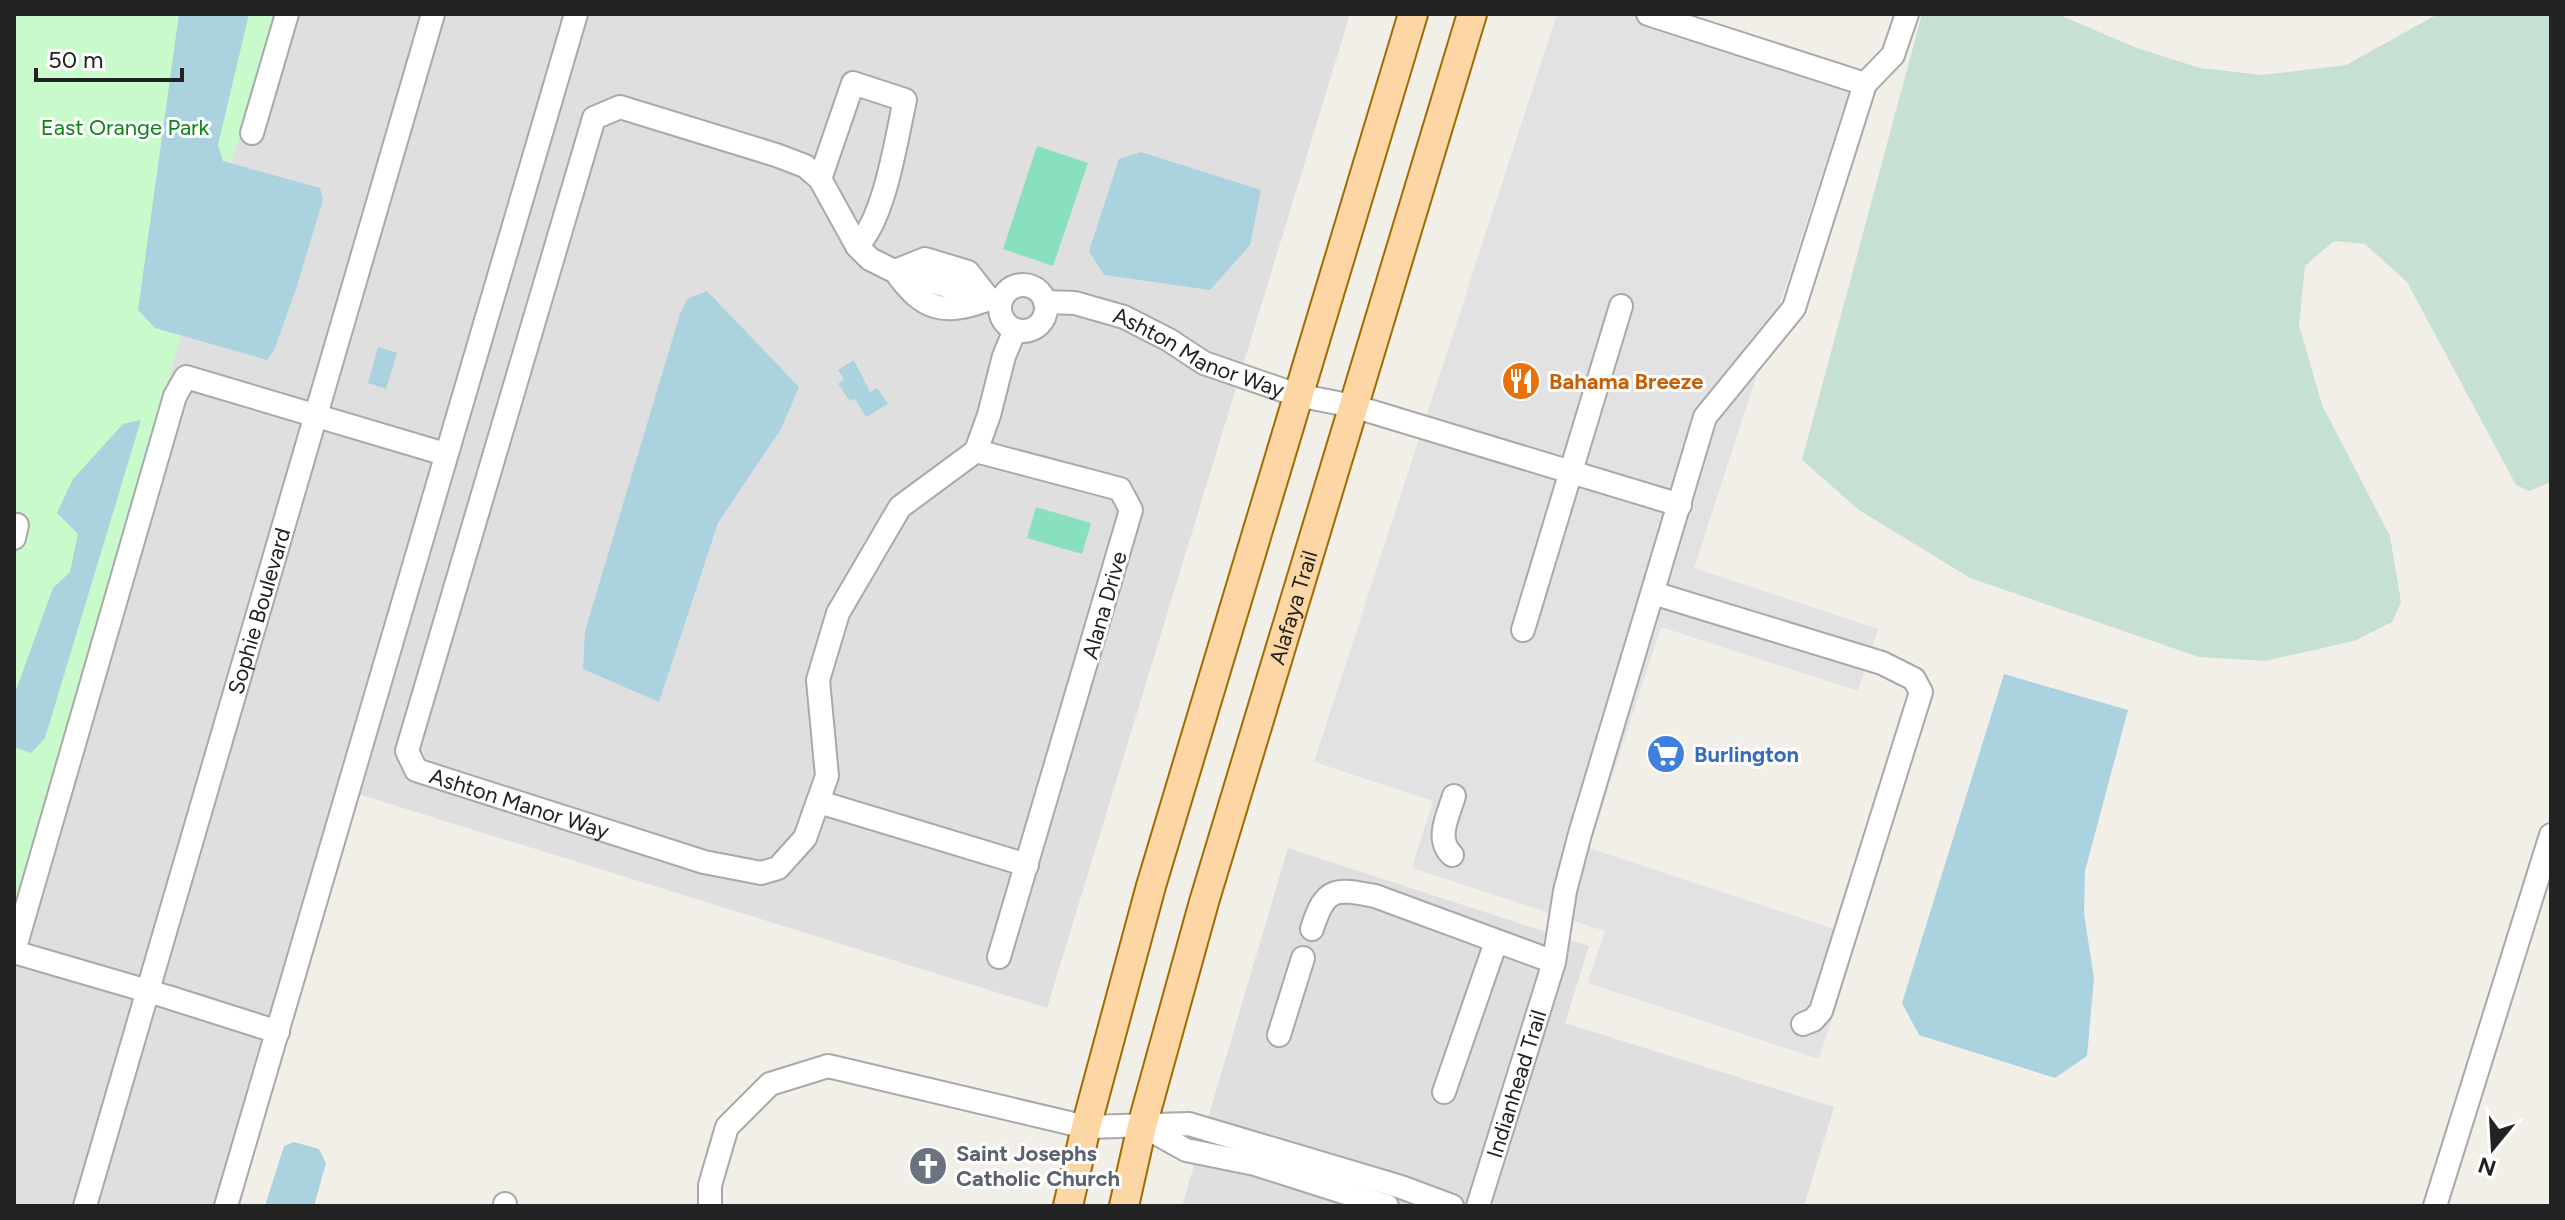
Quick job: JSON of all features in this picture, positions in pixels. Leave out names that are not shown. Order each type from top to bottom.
[{"type":"main road","points":[[1068,1206],[1086,1127],[1151,886],[1413,14]]},
{"type":"main road","name":"Alafaya Trail","points":[[1124,1206],[1142,1126],[1204,902],[1472,14]]},
{"type":"street","points":[[252,133],[287,14]]},
{"type":"street","name":"Sophie Boulevard","points":[[85,1206],[433,14]]},
{"type":"street","points":[[226,1206],[576,14]]},
{"type":"street","points":[[1648,14],[1865,84],[1893,55],[1907,14]]},
{"type":"street","points":[[857,246],[867,236],[880,204],[905,100],[853,83],[820,179],[857,246],[870,259],[895,271],[995,300]]},
{"type":"street","name":"Indianhead Trail","points":[[1478,1206],[1554,962],[1565,891],[1580,834],[1705,417],[1794,308],[1865,84]]},
{"type":"street","name":"Ashton Manor Way","points":[[820,179],[805,166],[776,155],[620,107],[594,118],[407,751],[416,770],[704,862],[761,873],[778,868],[805,838],[827,776],[818,680],[838,613],[900,507],[976,451]]},
{"type":"street","points":[[1025,284],[1039,291],[1045,302],[1045,313],[1037,326],[1023,331],[1015,330],[1003,320],[995,300],[1011,288],[1025,284]]},
{"type":"street","name":"Ashton Manor Way","points":[[1045,302],[1075,303],[1124,317],[1169,340],[1204,363],[1297,395],[1353,406],[1680,505]]},
{"type":"street","points":[[1523,630],[1621,306]]},
{"type":"street","points":[[976,451],[1004,356],[1015,330]]},
{"type":"street","points":[[278,1032],[14,952],[175,396],[186,377],[445,454]]},
{"type":"street","name":"Alana Drive","points":[[976,451],[1120,489],[1131,510],[999,957]]},
{"type":"street","points":[[1653,593],[1882,663],[1914,679],[1921,692],[1821,1011],[1813,1020],[1803,1024]]},
{"type":"street","points":[[1452,855],[1444,848],[1442,837],[1454,796]]},
{"type":"street","points":[[819,802],[1027,865]]},
{"type":"street","points":[[2435,1206],[2551,835]]},
{"type":"street","points":[[1312,929],[1325,899],[1335,891],[1346,890],[1375,896],[1554,962]]},
{"type":"street","points":[[1444,1092],[1496,942]]},
{"type":"street","points":[[1279,1035],[1303,958]]},
{"type":"street","points":[[710,1206],[710,1185],[727,1127],[770,1084],[828,1066],[1086,1127],[1189,1124],[1401,1187],[1452,1206]]},
{"type":"street","points":[[1142,1126],[1186,1150],[1255,1164],[1387,1206]]},
{"type":"shaded area","points":[[275,14],[1350,14],[1047,1008],[358,794],[238,1206],[14,1206],[14,905]]},
{"type":"shaded area","points":[[1557,14],[1644,14],[1852,82],[1694,568],[1878,629],[1858,691],[1661,627],[1589,848],[1858,937],[1819,1059],[1588,983],[1605,931],[1412,868],[1433,801],[1314,762]]},
{"type":"shaded area","points":[[1288,848],[1589,946],[1565,1023],[1834,1107],[1804,1206],[1182,1206]]},
{"type":"green space","name":"East Orange Park","points":[[14,14],[275,14],[14,905]]},
{"type":"green space","points":[[1922,14],[2057,14],[2137,48],[2200,68],[2262,75],[2346,65],[2438,14],[2551,14],[2551,482],[2529,491],[2516,485],[2407,282],[2365,244],[2334,241],[2305,266],[2299,325],[2322,405],[2390,536],[2401,602],[2392,622],[2354,641],[2265,661],[2199,657],[1970,578],[1859,510],[1802,460]]},
{"type":"green space","points":[[1037,146],[1088,163],[1053,266],[1003,249]]},
{"type":"green space","points":[[1036,507],[1091,523],[1082,554],[1027,538]]},
{"type":"water","points":[[179,14],[249,14],[218,145],[223,161],[320,188],[323,200],[295,292],[274,350],[267,360],[155,328],[138,310]]},
{"type":"water","points":[[1141,152],[1261,190],[1250,245],[1210,290],[1104,275],[1089,251],[1119,159]]},
{"type":"water","points":[[707,291],[799,387],[781,429],[718,523],[659,702],[583,669],[585,631],[680,314],[687,299]]},
{"type":"water","points":[[378,347],[397,353],[386,389],[368,383]]},
{"type":"water","points":[[854,360],[870,392],[877,388],[888,404],[866,417],[855,399],[850,401],[838,384],[844,379],[838,370]]},
{"type":"water","points":[[141,420],[45,738],[31,753],[14,747],[15,693],[53,588],[70,572],[78,534],[57,513],[73,479],[123,424]]},
{"type":"water","points":[[2004,674],[2128,710],[2085,871],[2084,914],[2094,978],[2087,1056],[2055,1078],[1919,1035],[1902,1003]]},
{"type":"water","points":[[294,1142],[319,1149],[326,1163],[314,1206],[265,1206],[284,1146]]},
{"type":"place","name":"Bahama Breeze","points":[[1521,381]]},
{"type":"place","name":"Burlington","points":[[1666,754]]},
{"type":"place","name":"Saint Josephs Catholic Church","points":[[928,1166]]}]
